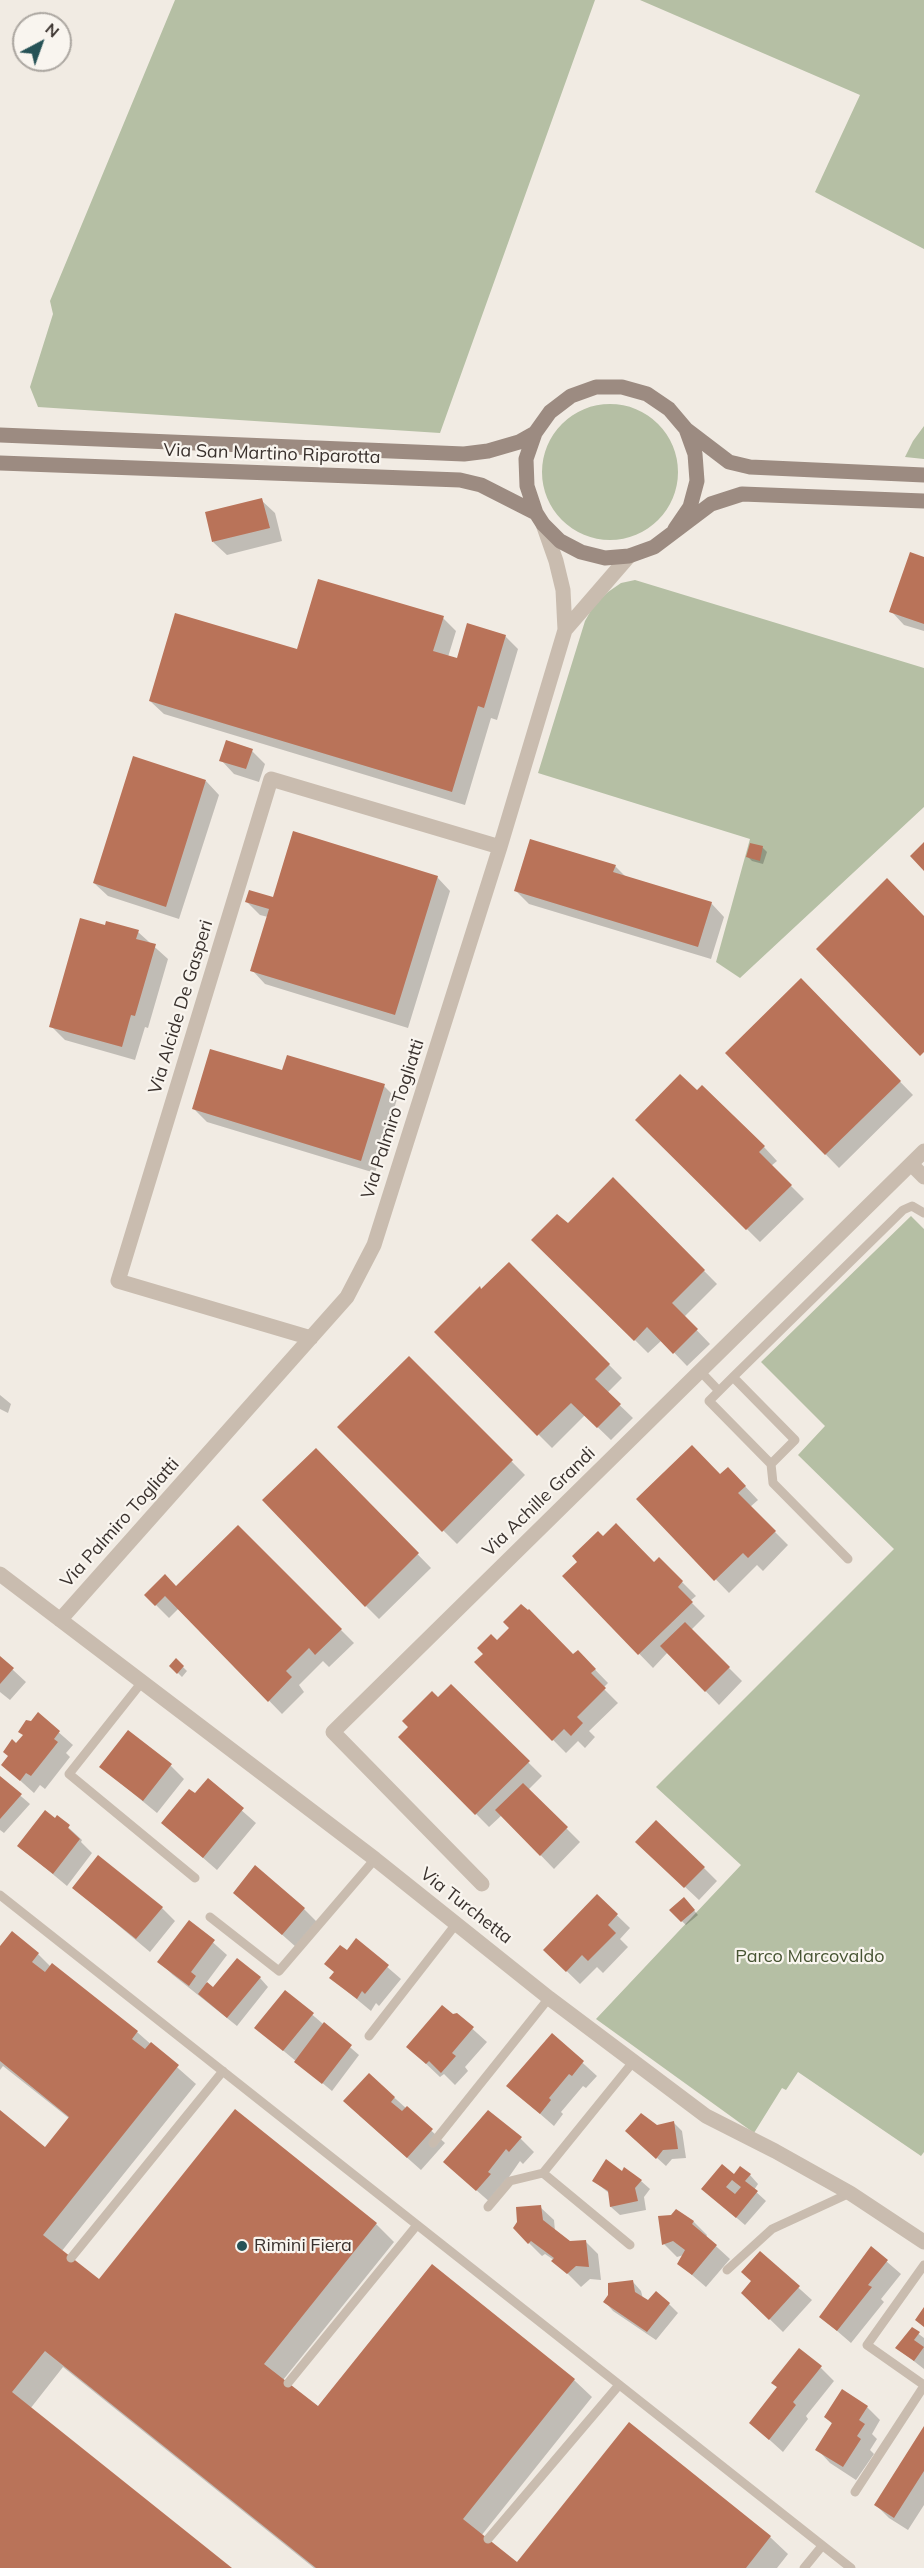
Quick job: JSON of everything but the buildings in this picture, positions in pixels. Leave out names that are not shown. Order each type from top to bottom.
[{"type":"street","points":[[565,630],[563,590],[556,561],[527,486],[526,459],[535,433],[550,412],[571,396],[596,387],[622,387],[647,394],[669,409],[686,429],[729,462],[750,467],[924,475]]},
{"type":"street","points":[[675,529],[690,507],[697,481],[695,454],[686,429]]},
{"type":"street","name":"Via San Martino Riparotta","points":[[0,435],[464,454],[488,451],[519,442],[535,433]]},
{"type":"street","name":"Via San Martino Riparotta","points":[[0,463],[460,480],[481,485],[539,518]]},
{"type":"street","points":[[539,518],[560,541],[581,552],[605,558],[629,556],[654,546],[711,504],[742,494],[924,501]]},
{"type":"street","name":"Via Palmiro Togliatti","points":[[60,1620],[347,1297],[374,1245],[500,847],[565,630],[629,556]]},
{"type":"street","name":"Via Alcide De Gasperi","points":[[311,1338],[117,1281],[271,779],[500,847]]},
{"type":"street","name":"Via Achille Grandi","points":[[482,1884],[333,1732],[924,1151]]},
{"type":"street","points":[[911,1164],[924,1177]]},
{"type":"street","name":"Via Turchetta","points":[[0,1574],[375,1859],[549,1998],[706,2116],[850,2193],[924,2242]]},
{"type":"lane","points":[[848,1559],[774,1483],[771,1464],[709,1401],[903,1210],[912,1206],[924,1213]]},
{"type":"lane","points":[[700,1371],[719,1391]]},
{"type":"lane","points":[[733,1377],[795,1440],[771,1464]]},
{"type":"lane","points":[[142,1682],[69,1774],[195,1878]]},
{"type":"lane","points":[[210,1917],[279,1971],[375,1859]]},
{"type":"lane","points":[[0,1895],[850,2568]]},
{"type":"lane","points":[[369,2036],[456,1924]]},
{"type":"lane","points":[[433,2143],[549,1998]]},
{"type":"lane","points":[[488,2207],[510,2181],[543,2173],[633,2062]]},
{"type":"lane","points":[[71,2258],[223,2071]]},
{"type":"lane","points":[[543,2173],[630,2246]]},
{"type":"lane","points":[[727,2270],[772,2229],[850,2193]]},
{"type":"lane","points":[[288,2383],[417,2225]]},
{"type":"lane","points":[[855,2493],[924,2385],[867,2345],[924,2265]]},
{"type":"lane","points":[[488,2539],[619,2385]]},
{"type":"lane","points":[[804,2568],[822,2546]]},
{"type":"green space","points":[[175,0],[595,0],[440,433],[38,407],[30,387],[53,314],[50,301]]},
{"type":"green space","points":[[640,0],[924,0],[924,249],[815,192],[860,95]]},
{"type":"green space","points":[[610,404],[636,409],[648,415],[658,424],[667,434],[673,446],[678,472],[673,498],[667,510],[658,520],[648,529],[636,535],[610,540],[584,535],[572,529],[562,520],[553,510],[547,498],[542,472],[547,446],[553,434],[562,424],[572,415],[584,409]]},
{"type":"green space","points":[[924,426],[924,459],[905,457],[913,441]]},
{"type":"green space","points":[[635,580],[924,668],[924,807],[740,978],[716,962],[750,839],[538,773],[585,621],[594,605],[608,592],[621,583]]},
{"type":"green space","name":"Parco Marcovaldo","points":[[911,1216],[924,1229],[924,2152],[921,2156],[798,2072],[786,2090],[782,2088],[754,2133],[596,2019],[741,1865],[656,1787],[894,1549],[798,1455],[825,1426],[761,1362]]},
{"type":"place","name":"Rimini Fiera","points":[[242,2246]]}]
